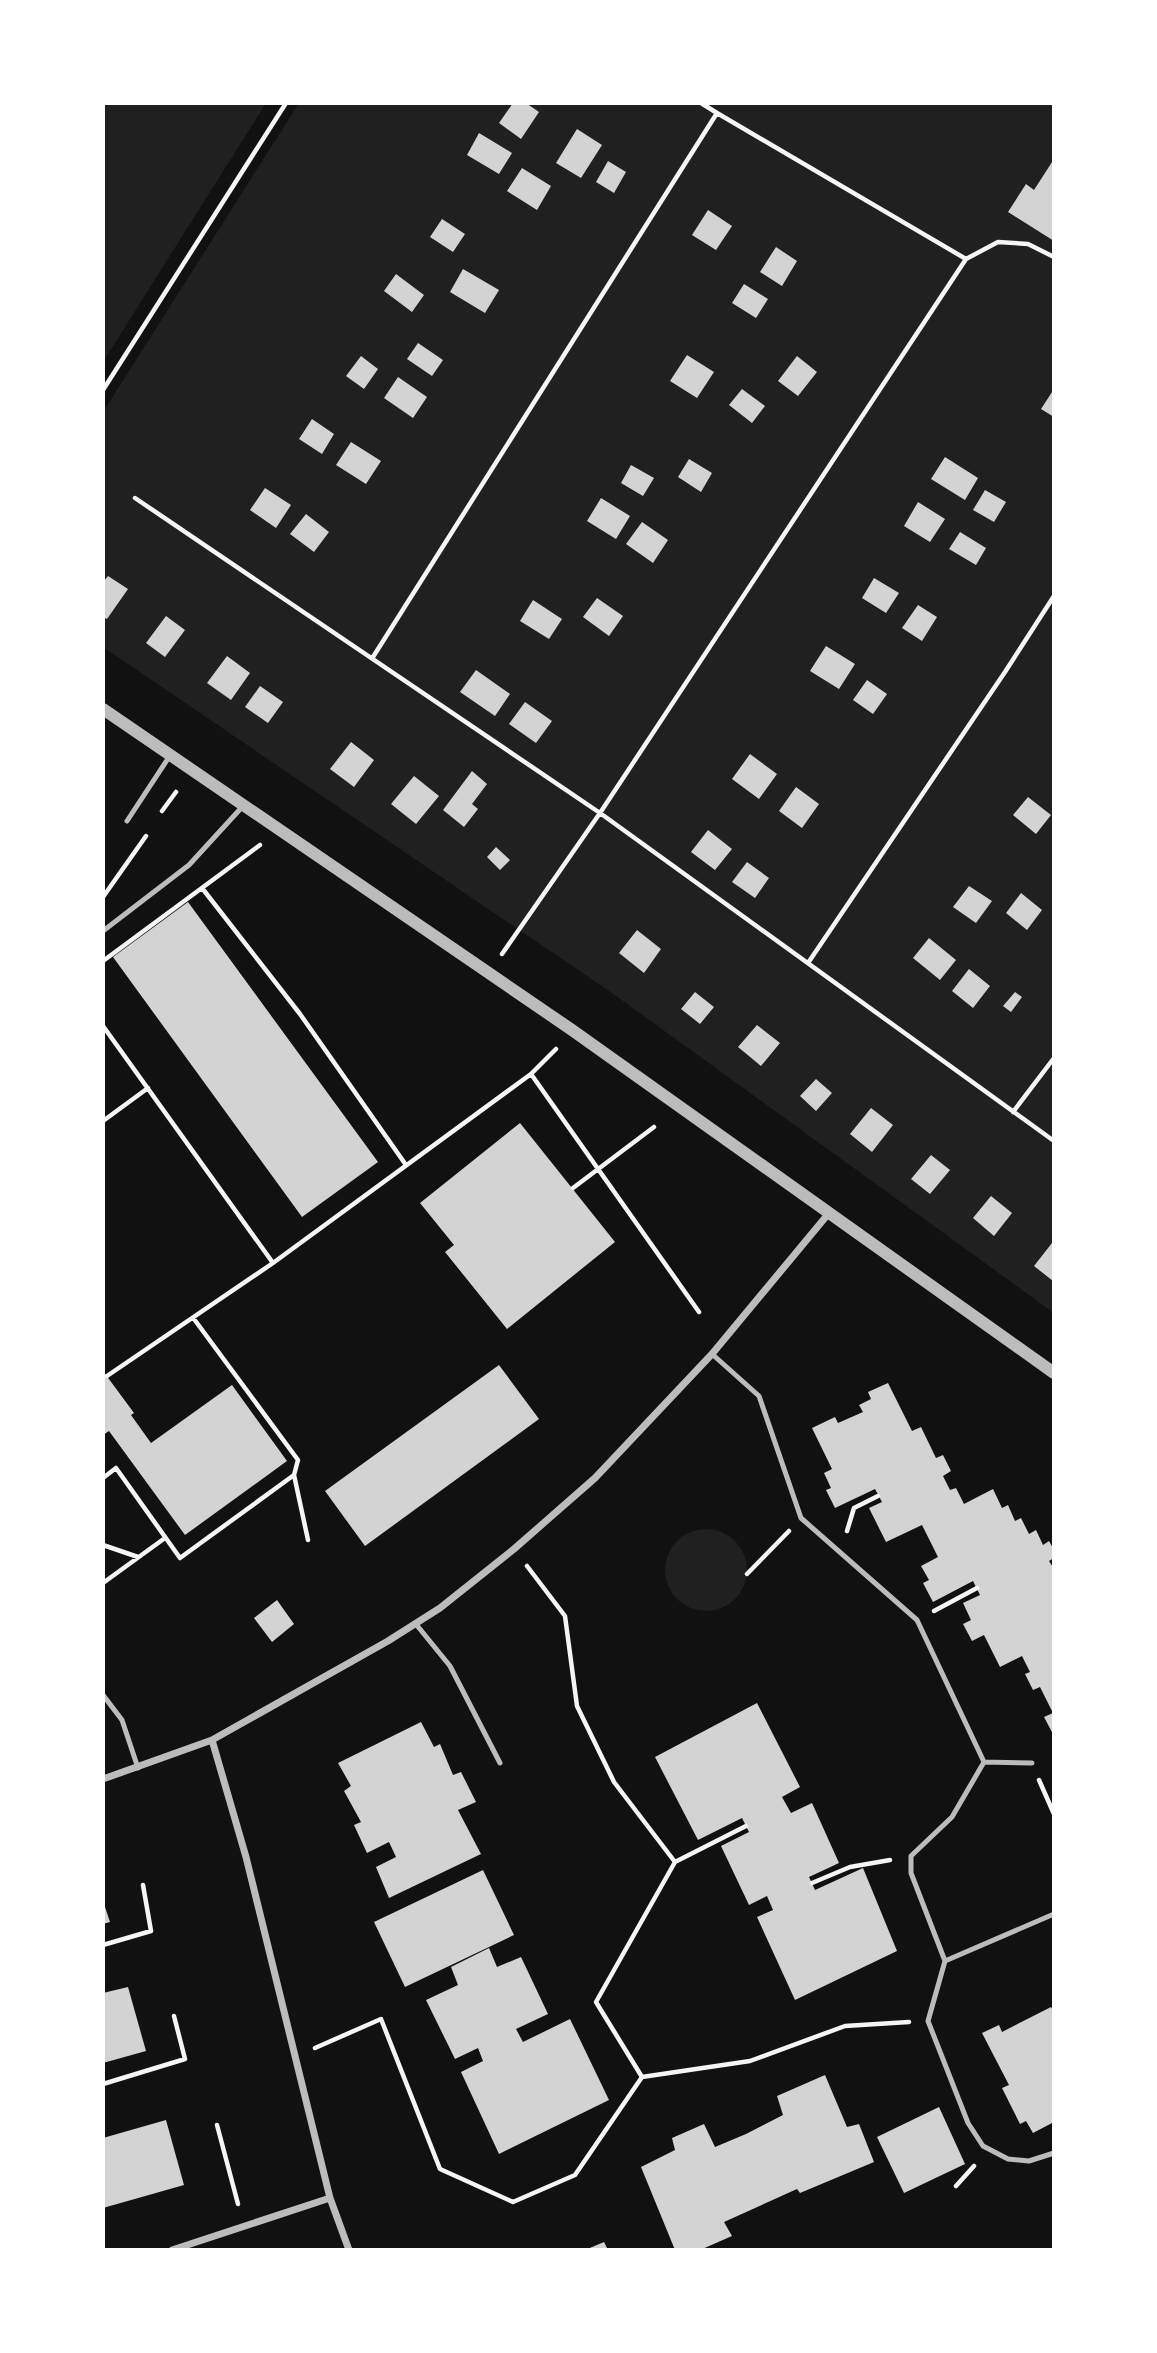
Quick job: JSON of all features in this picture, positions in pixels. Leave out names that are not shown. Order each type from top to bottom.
[{"type":"street","points":[[103,709],[489,972],[1054,1373]]},
{"type":"street","points":[[103,1779],[212,1740],[388,1642],[440,1608],[596,1478],[712,1354],[829,1213]]},
{"type":"street","points":[[212,1740],[246,1857],[330,2198],[349,2250]]},
{"type":"street","points":[[172,2250],[330,2198]]},
{"type":"lane","points":[[127,821],[171,754]]},
{"type":"lane","points":[[103,931],[189,865],[243,806]]},
{"type":"lane","points":[[712,1354],[759,1396],[801,1518],[917,1620],[984,1762]]},
{"type":"lane","points":[[415,1623],[450,1666],[500,1763]]},
{"type":"lane","points":[[103,1695],[121,1720],[138,1768]]},
{"type":"lane","points":[[984,1762],[1032,1763]]},
{"type":"lane","points":[[984,1762],[952,1817],[911,1856],[911,1873],[946,1961],[928,2021],[968,2123],[983,2146],[1008,2159],[1029,2161],[1054,2152]]},
{"type":"lane","points":[[946,1961],[1054,1914]]},
{"type":"path","points":[[103,390],[286,103]]},
{"type":"path","points":[[701,103],[966,259]]},
{"type":"path","points":[[373,657],[717,113]]},
{"type":"path","points":[[489,972],[600,813],[966,259],[998,243],[1028,244],[1054,257]]},
{"type":"path","points":[[135,498],[600,813],[1054,1141]]},
{"type":"path","points":[[807,963],[1054,596]]},
{"type":"path","points":[[161,813],[176,792]]},
{"type":"path","points":[[103,961],[257,848],[276,828]]},
{"type":"path","points":[[103,897],[147,834]]},
{"type":"path","points":[[202,888],[300,1014],[406,1165]]},
{"type":"path","points":[[103,1026],[273,1263]]},
{"type":"path","points":[[107,1376],[273,1263],[531,1074],[572,1030]]},
{"type":"path","points":[[1013,1112],[1054,1058]]},
{"type":"path","points":[[531,1074],[699,1312]]},
{"type":"path","points":[[103,1121],[148,1088]]},
{"type":"path","points":[[573,1188],[654,1128]]},
{"type":"path","points":[[194,1319],[298,1460],[294,1475],[308,1540]]},
{"type":"path","points":[[103,1478],[116,1468],[180,1558],[294,1475]]},
{"type":"path","points":[[841,1553],[854,1508],[878,1496]]},
{"type":"path","points":[[747,1574],[801,1518]]},
{"type":"path","points":[[103,1583],[165,1538]]},
{"type":"path","points":[[103,1545],[139,1557]]},
{"type":"path","points":[[514,1549],[565,1616],[578,1706],[614,1782],[675,1862]]},
{"type":"path","points":[[917,1620],[977,1588]]},
{"type":"path","points":[[1032,1763],[1054,1814]]},
{"type":"path","points":[[642,2077],[596,2002],[675,1862],[746,1826]]},
{"type":"path","points":[[812,1884],[850,1867],[911,1856]]},
{"type":"path","points":[[103,1945],[151,1931],[143,1885]]},
{"type":"path","points":[[103,2084],[186,2059],[174,2016]]},
{"type":"path","points":[[295,2056],[382,2019],[440,2169],[513,2202],[575,2175],[642,2077],[750,2061],[845,2026],[928,2021]]},
{"type":"path","points":[[217,2125],[238,2204]]},
{"type":"shaded area","points":[[103,103],[266,103],[103,362]]},
{"type":"shaded area","points":[[299,103],[1054,103],[1054,1313],[612,993],[103,647],[103,412]]},
{"type":"shaded area","points":[[706,1529],[722,1532],[735,1541],[744,1554],[747,1570],[744,1586],[735,1599],[722,1608],[706,1611],[690,1608],[677,1599],[668,1586],[665,1570],[668,1554],[677,1541],[690,1532]]},
{"type":"building","points":[[513,103],[526,103],[539,112],[521,139],[499,123]]},
{"type":"building","points":[[577,129],[602,145],[581,178],[556,163]]},
{"type":"building","points":[[479,133],[512,153],[499,174],[467,155]]},
{"type":"building","points":[[1054,159],[1054,241],[1008,212],[1026,184],[1034,190]]},
{"type":"building","points":[[608,161],[626,172],[614,193],[596,182]]},
{"type":"building","points":[[522,168],[551,186],[537,210],[507,191]]},
{"type":"building","points":[[708,210],[732,226],[716,250],[692,235]]},
{"type":"building","points":[[442,219],[465,234],[453,252],[430,237]]},
{"type":"building","points":[[776,247],[797,261],[782,286],[760,272]]},
{"type":"building","points":[[463,269],[499,290],[485,313],[450,292]]},
{"type":"building","points":[[396,274],[424,295],[412,312],[384,291]]},
{"type":"building","points":[[744,284],[768,299],[756,318],[732,303]]},
{"type":"building","points":[[418,343],[443,360],[432,376],[407,359]]},
{"type":"building","points":[[687,355],[714,372],[697,398],[670,381]]},
{"type":"building","points":[[361,356],[378,369],[364,389],[346,376]]},
{"type":"building","points":[[797,356],[817,372],[798,396],[778,381]]},
{"type":"building","points":[[398,377],[427,397],[413,418],[384,398]]},
{"type":"building","points":[[742,389],[765,406],[752,423],[729,405]]},
{"type":"building","points":[[1054,389],[1054,417],[1041,409]]},
{"type":"building","points":[[312,419],[334,434],[322,454],[299,439]]},
{"type":"building","points":[[351,442],[381,461],[366,484],[336,465]]},
{"type":"building","points":[[945,457],[978,478],[965,500],[931,479]]},
{"type":"building","points":[[689,459],[712,473],[701,492],[678,477]]},
{"type":"building","points":[[631,465],[654,478],[643,496],[621,483]]},
{"type":"building","points":[[265,488],[291,505],[276,528],[250,510]]},
{"type":"building","points":[[985,490],[1006,502],[994,522],[973,510]]},
{"type":"building","points":[[601,498],[630,516],[616,539],[587,521]]},
{"type":"building","points":[[918,502],[945,519],[930,542],[904,526]]},
{"type":"building","points":[[306,514],[329,532],[314,552],[290,534]]},
{"type":"building","points":[[642,522],[668,540],[653,563],[626,544]]},
{"type":"building","points":[[960,532],[986,548],[976,565],[949,549]]},
{"type":"building","points":[[108,576],[128,589],[107,619],[103,617],[103,582]]},
{"type":"building","points":[[874,578],[899,593],[886,613],[862,598]]},
{"type":"building","points":[[597,598],[623,616],[609,636],[583,617]]},
{"type":"building","points":[[533,600],[562,619],[549,639],[520,621]]},
{"type":"building","points":[[918,605],[937,617],[922,641],[902,628]]},
{"type":"building","points":[[166,616],[185,630],[165,657],[146,643]]},
{"type":"building","points":[[826,646],[855,664],[839,689],[810,671]]},
{"type":"building","points":[[227,656],[250,673],[231,700],[207,683]]},
{"type":"building","points":[[476,670],[510,694],[495,716],[460,692]]},
{"type":"building","points":[[867,680],[887,694],[873,714],[853,700]]},
{"type":"building","points":[[260,686],[283,702],[268,723],[245,707]]},
{"type":"building","points":[[525,702],[552,721],[536,743],[509,724]]},
{"type":"building","points":[[351,742],[374,760],[354,787],[330,769]]},
{"type":"building","points":[[750,754],[777,774],[759,799],[732,779]]},
{"type":"building","points":[[472,771],[487,784],[472,804],[478,809],[464,827],[443,810]]},
{"type":"building","points":[[414,776],[439,796],[416,824],[391,804]]},
{"type":"building","points":[[796,787],[819,804],[802,828],[779,811]]},
{"type":"building","points":[[1028,797],[1051,815],[1036,834],[1013,815]]},
{"type":"building","points":[[708,830],[732,849],[715,870],[691,852]]},
{"type":"building","points":[[496,847],[510,860],[500,870],[487,857]]},
{"type":"building","points":[[747,862],[769,878],[755,898],[732,882]]},
{"type":"building","points":[[969,886],[992,901],[976,923],[953,907]]},
{"type":"building","points":[[1021,893],[1042,910],[1027,930],[1006,913]]},
{"type":"building","points":[[188,902],[378,1162],[302,1217],[113,957]]},
{"type":"building","points":[[637,930],[661,949],[644,973],[619,953]]},
{"type":"building","points":[[929,938],[956,960],[940,980],[913,958]]},
{"type":"building","points":[[969,969],[990,986],[973,1008],[952,991]]},
{"type":"building","points":[[695,992],[714,1007],[700,1024],[681,1009]]},
{"type":"building","points":[[1015,992],[1022,997],[1011,1012],[1003,1006]]},
{"type":"building","points":[[757,1025],[780,1043],[761,1066],[738,1047]]},
{"type":"building","points":[[816,1079],[832,1093],[816,1111],[800,1096]]},
{"type":"building","points":[[871,1108],[893,1125],[872,1152],[850,1134]]},
{"type":"building","points":[[520,1123],[615,1242],[507,1329],[445,1252],[454,1245],[420,1203]]},
{"type":"building","points":[[931,1155],[950,1170],[930,1194],[911,1179]]},
{"type":"building","points":[[991,1196],[1012,1213],[994,1236],[973,1218]]},
{"type":"building","points":[[1052,1243],[1054,1245],[1053,1281],[1034,1266]]},
{"type":"building","points":[[499,1365],[539,1419],[365,1546],[325,1491]]},
{"type":"building","points":[[103,1371],[134,1413],[131,1415],[151,1443],[232,1385],[287,1461],[185,1535],[109,1431],[103,1435]]},
{"type":"building","points":[[888,1383],[912,1431],[921,1427],[936,1458],[943,1455],[951,1471],[943,1476],[950,1490],[956,1488],[964,1504],[993,1489],[1002,1508],[1008,1505],[1015,1521],[1021,1518],[1029,1534],[1036,1530],[1043,1545],[1049,1541],[1054,1550],[1054,1558],[1049,1561],[1054,1569],[1054,1736],[1044,1717],[1053,1713],[1040,1687],[1033,1690],[1025,1674],[1030,1672],[1022,1656],[1000,1667],[984,1635],[972,1641],[963,1624],[971,1620],[963,1603],[980,1595],[973,1581],[933,1602],[923,1583],[929,1580],[921,1566],[938,1557],[922,1525],[886,1542],[869,1508],[882,1502],[875,1489],[835,1508],[826,1490],[831,1488],[824,1473],[832,1469],[812,1428],[835,1417],[838,1423],[863,1412],[859,1405],[871,1399],[868,1392]]},
{"type":"building","points":[[277,1600],[294,1624],[272,1642],[254,1618]]},
{"type":"building","points":[[757,1703],[800,1787],[782,1797],[791,1813],[812,1803],[839,1863],[809,1877],[815,1890],[863,1868],[897,1951],[795,2000],[757,1917],[773,1910],[767,1896],[749,1905],[721,1846],[749,1832],[742,1818],[698,1840],[655,1757]]},
{"type":"building","points":[[421,1722],[434,1747],[440,1744],[453,1775],[461,1772],[476,1802],[458,1810],[481,1854],[389,1898],[376,1867],[396,1857],[389,1842],[367,1853],[354,1825],[361,1822],[344,1791],[351,1786],[338,1763]]},
{"type":"building","points":[[483,1870],[514,1935],[405,1987],[374,1922]]},
{"type":"building","points":[[103,1901],[110,1922],[103,1924]]},
{"type":"building","points":[[489,1948],[497,1967],[521,1957],[548,2014],[516,2029],[523,2042],[570,2019],[609,2100],[499,2154],[461,2072],[483,2061],[478,2048],[455,2059],[426,2000],[458,1985],[451,1967]]},
{"type":"building","points":[[128,1987],[146,2051],[103,2063],[103,1993]]},
{"type":"building","points":[[1051,2007],[1054,2012],[1054,2122],[1033,2133],[1026,2121],[1020,2124],[1002,2088],[1009,2085],[982,2033],[999,2025],[1002,2032]]},
{"type":"building","points":[[825,2075],[847,2127],[859,2124],[874,2162],[800,2193],[797,2189],[724,2222],[732,2236],[700,2250],[675,2250],[641,2167],[675,2150],[672,2138],[704,2124],[715,2147],[746,2134],[783,2115],[777,2096]]},
{"type":"building","points":[[939,2107],[965,2164],[904,2193],[877,2137]]},
{"type":"building","points":[[166,2120],[184,2185],[103,2208],[103,2138]]},
{"type":"building","points":[[604,2242],[608,2250],[585,2250]]}]
